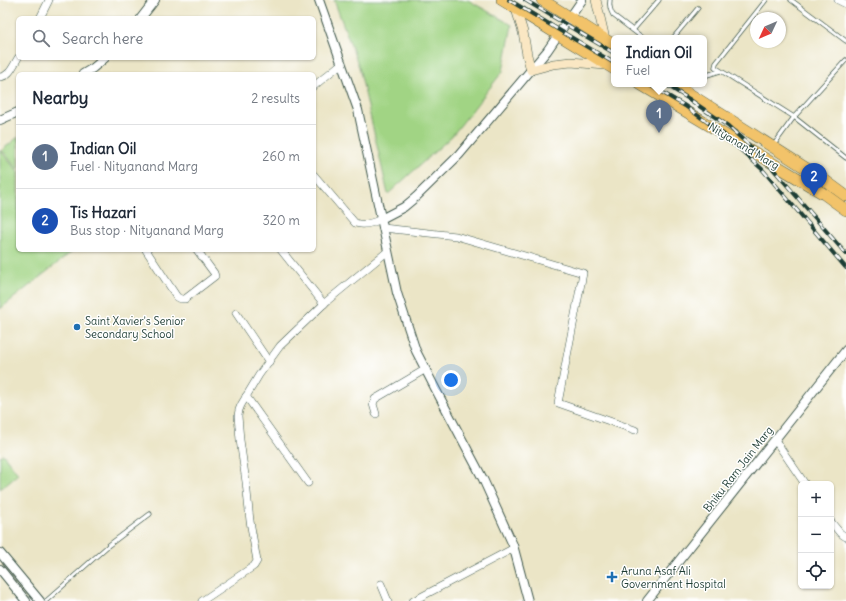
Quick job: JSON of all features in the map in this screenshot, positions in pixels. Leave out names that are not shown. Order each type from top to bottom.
[{"type":"main road","points":[[502,0],[611,67]]},
{"type":"main road","points":[[542,0],[609,42]]},
{"type":"main road","points":[[596,0],[609,42]]},
{"type":"main road","points":[[516,9],[523,32],[531,70],[553,64],[571,62],[611,67]]},
{"type":"main road","name":"Nityanand Marg","points":[[645,87],[824,194],[846,210]]},
{"type":"main road","name":"Nityanand Marg","points":[[679,87],[823,179],[846,196]]},
{"type":"main road","points":[[756,153],[772,146],[772,163]]},
{"type":"street","points":[[41,16],[49,0]]},
{"type":"street","points":[[143,16],[155,0]]},
{"type":"street","points":[[319,0],[358,110],[397,293],[416,351],[483,479],[514,548],[528,601]]},
{"type":"street","points":[[316,177],[355,223],[372,223],[404,207],[458,156],[547,51],[582,0]]},
{"type":"street","points":[[838,0],[846,4]]},
{"type":"street","points":[[0,77],[10,73],[17,60]]},
{"type":"street","points":[[94,71],[103,60]]},
{"type":"street","points":[[316,84],[342,63]]},
{"type":"street","points":[[0,120],[16,113]]},
{"type":"street","points":[[383,228],[456,236],[583,274],[558,403],[635,430]]},
{"type":"street","points":[[202,601],[254,566],[257,561],[249,517],[240,440],[238,416],[241,405],[259,375],[280,346],[296,329],[388,251]]},
{"type":"street","points":[[147,252],[177,297],[181,299],[185,299],[215,276],[198,252]]},
{"type":"street","points":[[283,252],[324,304]]},
{"type":"street","points":[[236,313],[269,362]]},
{"type":"street","name":"Bhiku Ram Jain Marg","points":[[647,601],[846,350]]},
{"type":"street","points":[[376,414],[373,404],[375,399],[426,370]]},
{"type":"street","points":[[246,396],[308,483]]},
{"type":"street","points":[[775,440],[803,481]]},
{"type":"street","points":[[834,526],[840,533],[846,537]]},
{"type":"street","points":[[413,601],[514,548]]},
{"type":"street","points":[[0,553],[40,601]]},
{"type":"street","points":[[0,569],[26,601]]},
{"type":"street","points":[[381,584],[388,601]]},
{"type":"lane","points":[[610,0],[609,5],[613,15],[639,35]]},
{"type":"lane","points":[[633,30],[659,0]]},
{"type":"lane","points":[[766,0],[716,63],[715,67],[794,117],[846,158]]},
{"type":"lane","points":[[791,0],[846,41]]},
{"type":"lane","points":[[676,35],[698,8]]},
{"type":"lane","points":[[772,146],[794,117],[846,60]]},
{"type":"lane","points":[[707,75],[720,70]]},
{"type":"lane","points":[[46,601],[109,545],[150,514]]},
{"type":"green space","points":[[334,0],[468,0],[512,25],[503,71],[452,136],[388,194],[359,67]]},
{"type":"green space","points":[[16,139],[16,168],[2,150]]},
{"type":"green space","points":[[0,150],[16,170],[16,252],[71,252],[0,309]]},
{"type":"green space","points":[[3,454],[18,474],[0,489],[0,456]]},
{"type":"railway","points":[[509,0],[611,61]]},
{"type":"railway","points":[[525,0],[611,51]]},
{"type":"railway","points":[[653,87],[685,106],[722,133],[762,169],[846,268]]},
{"type":"railway","points":[[670,87],[728,126],[768,163],[846,254]]},
{"type":"place","name":"Indian Oil","points":[[659,133]]},
{"type":"place","name":"Tis Hazari","points":[[814,196]]},
{"type":"place","name":"Saint Xavier's Senior Secondary School","points":[[77,327]]},
{"type":"place","name":"Aruna Asaf Ali Government Hospital","points":[[612,577]]}]
